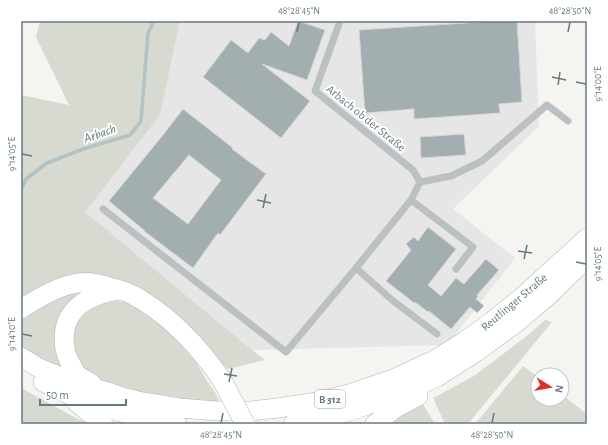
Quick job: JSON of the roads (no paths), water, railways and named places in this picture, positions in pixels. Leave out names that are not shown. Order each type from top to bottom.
[{"type":"main road","name":"Reutlinger Straße","points":[[436,368],[465,342],[506,311],[587,238]]},
{"type":"main road","name":"Reutlinger Straße","points":[[436,368],[476,352],[516,323],[587,258]]},
{"type":"main road","points":[[21,309],[59,288],[87,282],[120,290],[139,298],[184,333],[209,361],[222,380],[245,424]]},
{"type":"main road","name":"B 312","points":[[106,391],[78,375],[69,362],[64,348],[65,328],[72,312],[81,304],[102,293],[120,290]]},
{"type":"main road","name":"B 312","points":[[21,358],[39,368],[83,386],[106,391],[122,397],[179,408],[217,411],[251,411],[317,402],[349,394],[393,379],[436,368]]},
{"type":"main road","name":"B 312","points":[[293,424],[317,420],[356,409],[417,386],[436,368]]},
{"type":"main road","name":"B 312","points":[[375,424],[397,407],[420,395],[436,368]]},
{"type":"main road","points":[[21,371],[89,403],[136,416],[177,424]]},
{"type":"main road","points":[[66,393],[103,424]]},
{"type":"street","name":"Arbach ob der Straße","points":[[340,21],[315,91],[413,170],[420,182]]},
{"type":"street","points":[[103,209],[286,352],[411,200],[420,182],[451,176],[482,162],[547,105],[568,121]]},
{"type":"street","points":[[411,200],[473,247],[456,270]]},
{"type":"street","points":[[356,268],[392,300],[437,334]]},
{"type":"waterway","name":"Arbach","points":[[21,190],[26,179],[47,163],[83,149],[130,135],[141,121],[148,33],[154,21]]}]
